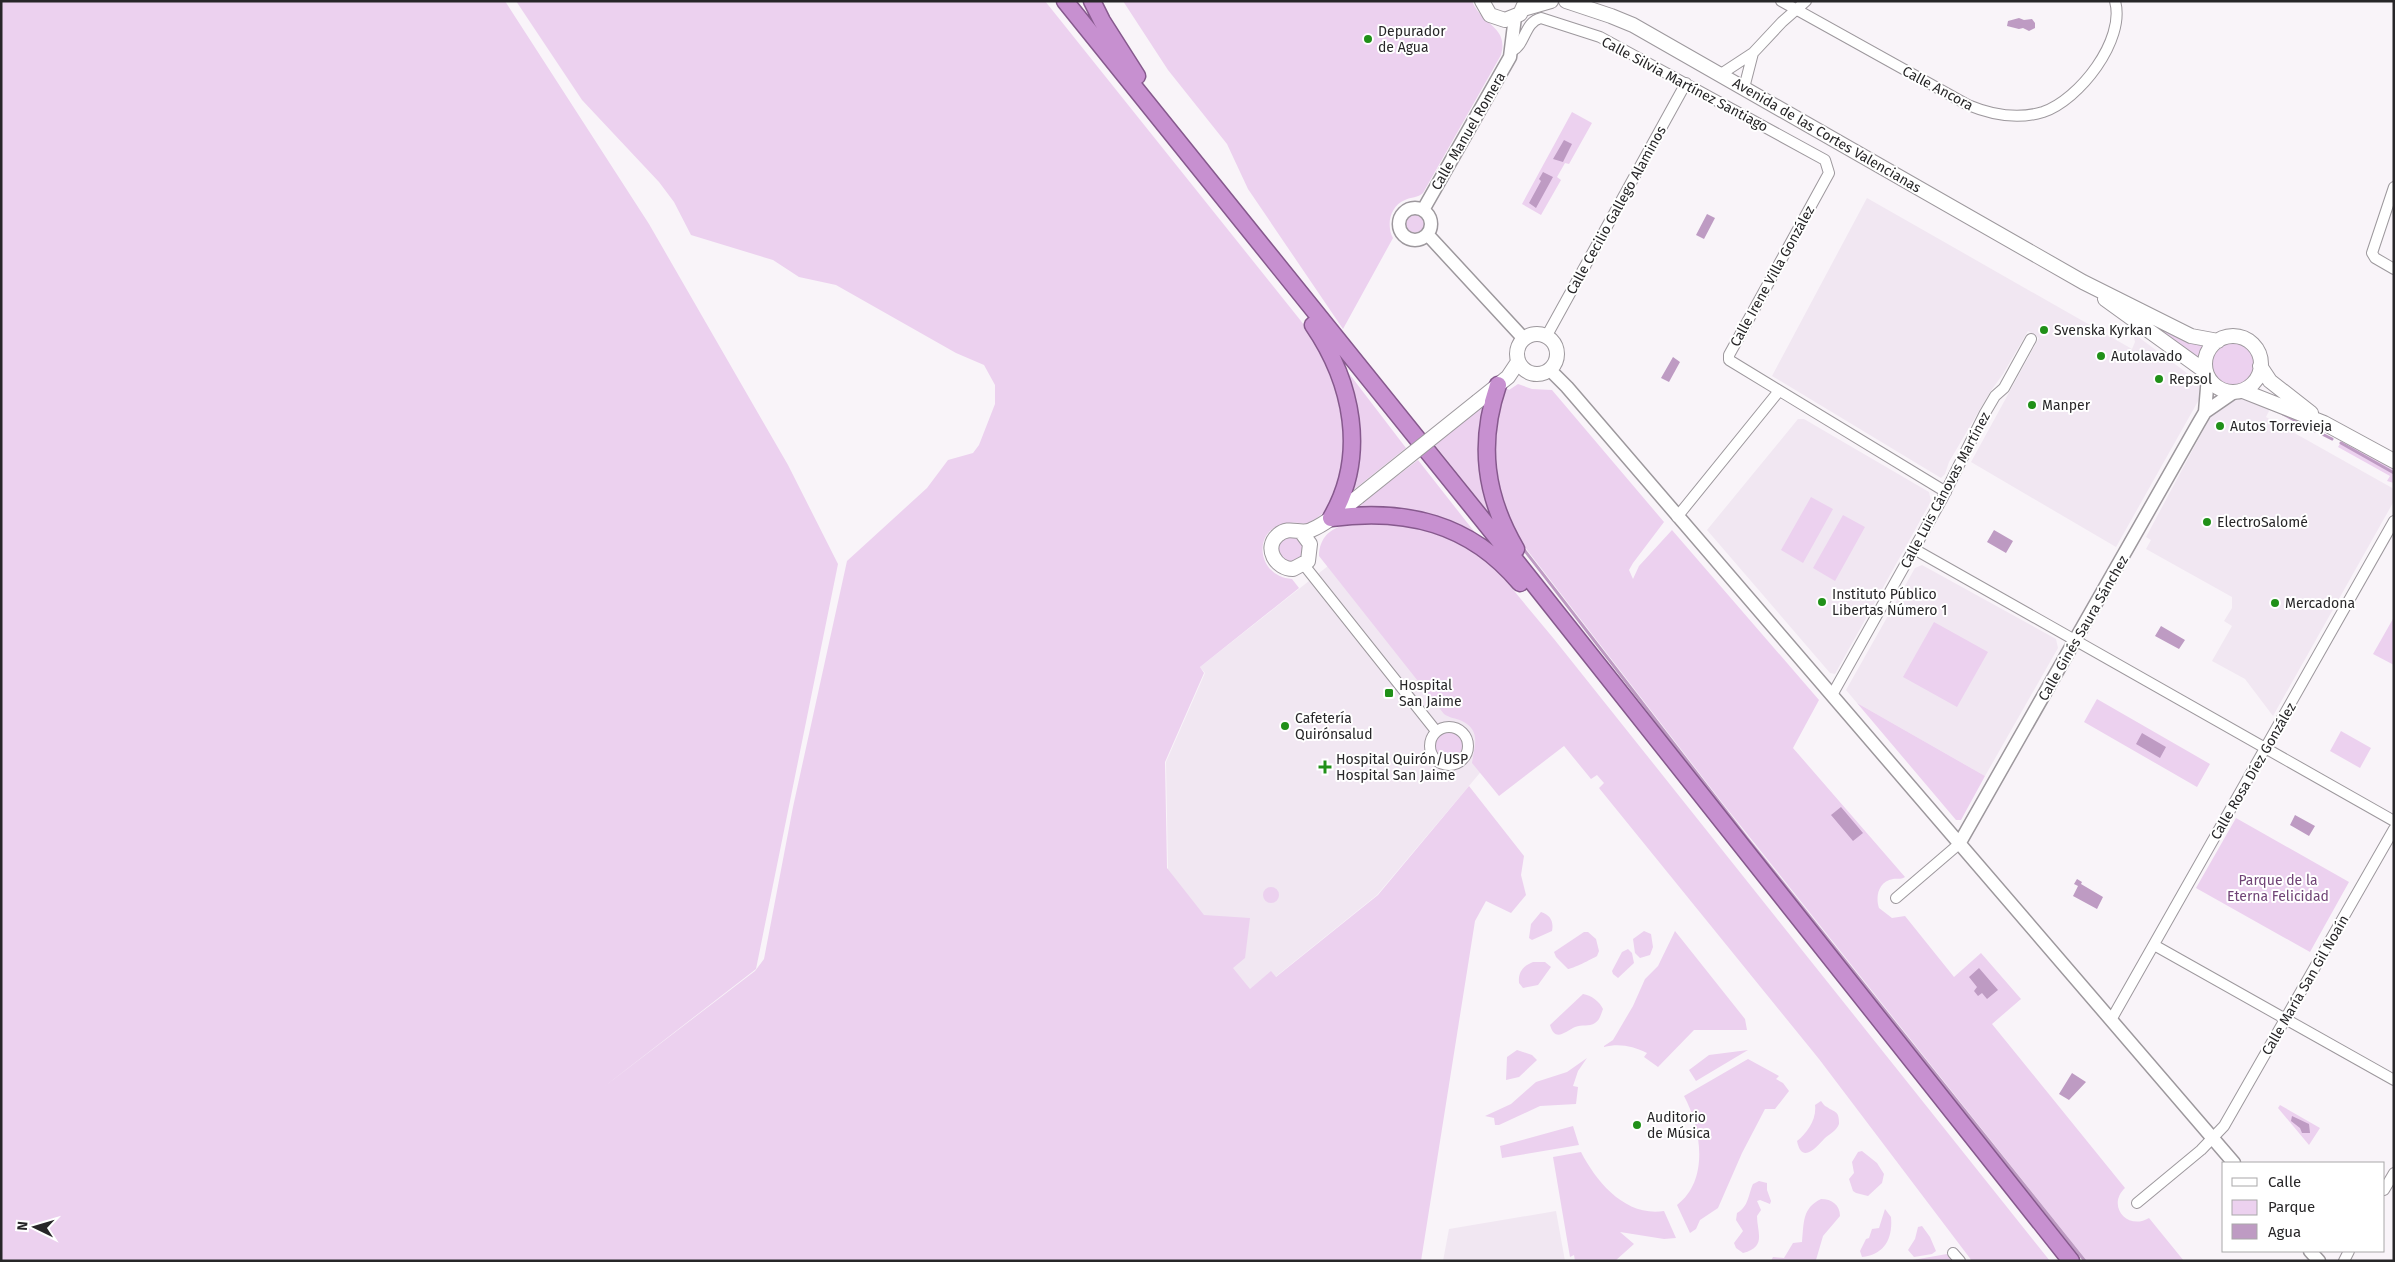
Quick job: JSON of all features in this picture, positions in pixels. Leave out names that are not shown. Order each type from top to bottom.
[{"type":"highway","points":[[1065,1],[2072,1261]]},
{"type":"highway","points":[[1092,1],[1110,34],[1162,112],[1175,137]]},
{"type":"highway","points":[[1241,220],[1259,253],[1322,337],[1335,359],[1344,382],[1352,420],[1351,456],[1343,488],[1331,518],[1365,514],[1396,515],[1444,527],[1461,534],[1485,549],[1508,569],[1672,765],[1691,784]]},
{"type":"highway","points":[[1503,381],[1489,418],[1487,466],[1493,498],[1504,528],[1517,550],[1676,760],[1691,784]]},
{"type":"main road","points":[[1482,1],[1490,15],[1500,19],[1522,9],[1551,1]]},
{"type":"main road","name":"Avenida de las Cortes Valencianas","points":[[1566,1],[1634,26],[2083,282],[2191,336],[2218,341]]},
{"type":"main road","name":"Avenida de las Cortes Valencianas","points":[[2083,282],[2207,374]]},
{"type":"main road","points":[[1534,334],[1546,336],[1555,345],[1556,358],[1550,370],[1538,374],[1522,367],[1517,349],[1524,339],[1534,334]]},
{"type":"main road","points":[[2324,423],[2270,381],[2260,366],[2256,350],[2243,339],[2235,337],[2218,341],[2208,351],[2205,364],[2207,374],[2216,387],[2238,391],[2324,423],[2394,461]]},
{"type":"main road","points":[[2238,391],[2255,381],[2260,366]]},
{"type":"main road","points":[[1306,539],[1316,528],[1522,367]]},
{"type":"main road","points":[[1291,530],[1306,539],[1310,556],[1304,565],[1293,569],[1282,567],[1274,559],[1271,548],[1280,533],[1291,530]]},
{"type":"street","name":"Calle Ancora","points":[[1781,1],[1968,105],[1983,111],[2014,116],[2044,112],[2058,104],[2081,85],[2109,46],[2116,24],[2115,1]]},
{"type":"street","points":[[1721,74],[1752,53],[1806,1]]},
{"type":"street","name":"Calle Manuel Romera","points":[[1423,210],[1512,45],[1522,9]]},
{"type":"street","points":[[1500,19],[1512,45]]},
{"type":"street","name":"Calle Silvia Martínez Santiago","points":[[1512,45],[1518,47],[1533,21],[1546,19],[1600,37],[1825,160],[1827,166]]},
{"type":"street","points":[[1744,88],[1752,53]]},
{"type":"street","name":"Calle Cecilio Gallego Alaminos","points":[[1546,336],[1686,83]]},
{"type":"street","name":"Calle Irene Villa González","points":[[1779,391],[1732,362],[1729,356],[1829,173],[1827,166]]},
{"type":"street","points":[[2394,187],[2372,251],[2374,257],[2394,268]]},
{"type":"street","points":[[1418,208],[1423,210],[1431,221],[1428,235],[1419,240],[1409,240],[1399,228],[1400,218],[1407,210],[1418,208]]},
{"type":"street","points":[[1428,235],[1524,339]]},
{"type":"street","name":"Calle Luis Cánovas Martínez","points":[[1832,694],[1946,492],[1957,465],[1985,413],[1995,396],[2004,388],[2031,339]]},
{"type":"street","points":[[1550,370],[1567,387],[1832,694],[2233,1162]]},
{"type":"street","points":[[2205,412],[2207,374]]},
{"type":"street","points":[[1677,516],[1779,391],[1946,492]]},
{"type":"street","points":[[2205,412],[2238,391]]},
{"type":"street","name":"Calle Ginés Saura Sánchez","points":[[1959,844],[2205,412]]},
{"type":"street","name":"Calle Rosa Díez González","points":[[2110,1020],[2394,521]]},
{"type":"street","points":[[1914,550],[2394,821]]},
{"type":"street","points":[[1304,565],[1436,731]]},
{"type":"street","name":"Calle María San Gil Noaín","points":[[2137,1203],[2214,1139],[2224,1126],[2394,829]]},
{"type":"street","points":[[1896,898],[1959,844]]},
{"type":"street","points":[[2154,944],[2394,1080]]},
{"type":"street","points":[[2385,1188],[2394,1173]]},
{"type":"shaded area","points":[[1867,198],[2132,349],[2135,342],[2133,333],[2199,382],[2201,396],[2116,547],[1971,462],[2039,338],[2028,331],[2003,374],[1990,392],[1941,478],[1772,376]]},
{"type":"shaded area","points":[[2244,398],[2271,407],[2266,417],[2394,489],[2394,501],[2273,716],[2245,679],[2212,661],[2232,626],[2224,621],[2232,608],[2232,597],[2146,549],[2151,540],[2146,537],[2214,410],[2232,399]]},
{"type":"shaded area","name":"Instituto Público Libertas Número 1","points":[[1798,419],[1804,419],[1929,492],[1931,501],[1835,674],[1830,673],[1707,530]]},
{"type":"shaded area","points":[[1922,565],[2056,639],[2058,648],[1985,776],[1857,703],[1846,690],[1915,568]]},
{"type":"shaded area","name":"Hospital Quirón/USP Hospital San Jaime","points":[[1328,566],[1527,717],[1377,895],[1238,1007],[1170,975],[1166,762],[1205,673],[1200,667]]},
{"type":"shaded area","points":[[1556,1211],[1565,1261],[1443,1261],[1449,1229]]},
{"type":"green space","points":[[1,1],[505,1],[649,224],[788,465],[838,564],[756,969],[601,1089],[755,971],[764,959],[793,807],[847,561],[927,488],[948,460],[973,453],[979,445],[995,404],[995,385],[984,365],[956,353],[836,285],[799,277],[773,260],[691,235],[674,202],[659,182],[582,100],[516,1],[1045,1],[1318,344],[1324,354],[1332,377],[1342,424],[1343,449],[1341,473],[1335,495],[1324,512],[1306,524],[1287,523],[1274,528],[1266,536],[1263,547],[1264,558],[1269,568],[1279,576],[1292,579],[1299,588],[1200,667],[1204,673],[1165,762],[1167,868],[1204,915],[1250,918],[1245,958],[1233,968],[1250,989],[1271,971],[1276,977],[1378,895],[1469,786],[1524,856],[1521,875],[1526,895],[1511,913],[1486,901],[1475,921],[1421,1261],[1,1261]]},
{"type":"green space","points":[[1123,1],[1472,1],[1476,9],[1498,32],[1502,45],[1501,55],[1423,193],[1400,203],[1393,211],[1390,227],[1393,238],[1343,329],[1248,189],[1227,144],[1168,70]]},
{"type":"green space","points":[[1572,112],[1592,123],[1569,164],[1565,163],[1557,177],[1561,180],[1541,215],[1522,204]]},
{"type":"green space","points":[[1415,213],[1423,216],[1426,224],[1423,232],[1415,235],[1407,232],[1404,224],[1407,216]]},
{"type":"green space","points":[[2148,319],[2189,342],[2203,346],[2199,358],[2146,322]]},
{"type":"green space","points":[[2233,343],[2248,349],[2254,364],[2248,379],[2233,385],[2218,379],[2212,364],[2218,349]]},
{"type":"green space","points":[[1344,367],[1406,448],[1346,496]]},
{"type":"green space","points":[[1518,384],[1532,389],[1552,390],[1664,522],[1629,570],[1633,579],[1639,566],[1672,530],[1819,700],[1793,748],[1905,877],[1888,880],[1881,886],[1878,894],[1879,908],[1892,918],[1905,916],[1954,977],[1981,953],[2021,999],[1992,1024],[2125,1188],[2118,1202],[2122,1215],[2134,1221],[2149,1218],[2184,1261],[2087,1261],[1724,805],[1517,537],[1503,506],[1492,453],[1503,392],[1506,388],[1509,390]]},
{"type":"green space","points":[[1482,407],[1485,410],[1492,517],[1435,445]]},
{"type":"green space","points":[[2341,442],[2394,468],[2394,483],[2387,481],[2390,476],[2338,447]]},
{"type":"green space","points":[[1418,460],[1480,539],[1423,513],[1395,508],[1361,507],[1359,505]]},
{"type":"green space","points":[[1811,497],[1833,509],[1803,563],[1781,550]]},
{"type":"green space","points":[[1843,515],[1865,527],[1835,581],[1813,568]]},
{"type":"green space","points":[[1389,521],[1440,532],[1479,553],[1495,568],[1554,639],[2050,1261],[1972,1261],[1819,1059],[1599,788],[1604,783],[1597,775],[1591,779],[1564,746],[1499,796],[1472,763],[1475,740],[1472,730],[1462,721],[1444,714],[1319,556],[1321,544],[1334,529],[1355,523]]},
{"type":"green space","points":[[1291,536],[1300,540],[1304,549],[1300,558],[1291,562],[1282,558],[1278,549],[1282,540]]},
{"type":"green space","points":[[2394,617],[2394,665],[2373,654]]},
{"type":"green space","points":[[1934,622],[1988,652],[1957,707],[1903,677]]},
{"type":"green space","points":[[2097,699],[2210,764],[2197,787],[2084,722]]},
{"type":"green space","points":[[1857,703],[1985,776],[1961,820],[1956,820]]},
{"type":"green space","points":[[2341,731],[2371,748],[2360,768],[2330,751]]},
{"type":"green space","points":[[1449,732],[1459,736],[1463,746],[1459,756],[1449,760],[1439,756],[1435,746],[1439,736]]},
{"type":"green space","name":"Parque de la Eterna Felicidad","points":[[2236,818],[2349,882],[2310,952],[2196,888]]},
{"type":"green space","points":[[1271,887],[1277,889],[1279,895],[1277,901],[1271,903],[1265,901],[1263,895],[1265,889]]},
{"type":"green space","points":[[1541,912],[1551,919],[1552,931],[1532,940],[1529,938],[1531,924]]},
{"type":"green space","points":[[1644,931],[1651,934],[1653,947],[1650,955],[1640,958],[1635,953],[1633,939]]},
{"type":"green space","points":[[1675,931],[1745,1019],[1747,1030],[1694,1030],[1658,1067],[1644,1057],[1647,1053],[1642,1051],[1626,1046],[1604,1046],[1613,1040],[1633,1006],[1645,979],[1658,966]]},
{"type":"green space","points":[[1584,932],[1588,932],[1596,939],[1599,951],[1597,956],[1568,969],[1556,957],[1554,952]]},
{"type":"green space","points":[[1628,949],[1632,953],[1634,963],[1618,978],[1612,971],[1622,952]]},
{"type":"green space","points":[[1533,962],[1545,962],[1551,967],[1538,985],[1523,988],[1519,983],[1520,973],[1526,965]]},
{"type":"green space","points":[[1583,994],[1592,997],[1602,1006],[1603,1009],[1600,1017],[1593,1024],[1575,1027],[1558,1035],[1552,1030],[1550,1025]]},
{"type":"green space","points":[[1517,1050],[1532,1055],[1537,1060],[1519,1077],[1506,1080],[1507,1057]]},
{"type":"green space","points":[[1748,1050],[1696,1081],[1689,1070],[1709,1055]]},
{"type":"green space","points":[[1587,1058],[1578,1071],[1573,1086],[1578,1087],[1576,1104],[1540,1106],[1499,1125],[1495,1125],[1494,1118],[1485,1116],[1511,1104],[1536,1082],[1567,1072]]},
{"type":"green space","points":[[1748,1059],[1779,1076],[1776,1079],[1783,1083],[1789,1091],[1775,1109],[1765,1109],[1742,1153],[1718,1208],[1700,1220],[1696,1229],[1690,1233],[1677,1205],[1687,1194],[1694,1182],[1698,1168],[1699,1153],[1695,1123],[1684,1096]]},
{"type":"green space","points":[[1821,1101],[1837,1114],[1839,1124],[1814,1149],[1806,1153],[1802,1152],[1797,1141],[1810,1125],[1815,1105]]},
{"type":"green space","points":[[2280,1105],[2320,1128],[2309,1145],[2278,1108]]},
{"type":"green space","points":[[1573,1126],[1579,1145],[1502,1158],[1500,1146]]},
{"type":"green space","points":[[1862,1151],[1877,1163],[1884,1174],[1882,1183],[1868,1196],[1853,1191],[1849,1179],[1854,1173],[1852,1162],[1858,1152]]},
{"type":"green space","points":[[1581,1152],[1604,1186],[1625,1203],[1637,1209],[1664,1211],[1676,1238],[1664,1239],[1620,1232],[1634,1244],[1615,1261],[1575,1261],[1574,1255],[1570,1257],[1553,1157]]},
{"type":"green space","points":[[1759,1181],[1767,1183],[1767,1190],[1771,1201],[1770,1204],[1760,1200],[1757,1201],[1761,1210],[1757,1216],[1758,1243],[1755,1247],[1743,1253],[1736,1248],[1734,1243],[1743,1231],[1736,1220],[1737,1213],[1746,1204],[1753,1184]]},
{"type":"green space","points":[[1821,1199],[1835,1203],[1839,1209],[1840,1216],[1823,1236],[1816,1260],[1771,1261],[1773,1257],[1784,1258],[1793,1243],[1802,1242],[1807,1212],[1810,1207]]},
{"type":"green space","points":[[1885,1209],[1891,1217],[1889,1239],[1886,1245],[1876,1253],[1862,1257],[1860,1251],[1866,1239],[1869,1238],[1872,1229],[1879,1228]]},
{"type":"green space","points":[[1922,1226],[1930,1237],[1936,1251],[1932,1254],[1914,1257],[1908,1250],[1915,1239],[1918,1227]]},
{"type":"green space","points":[[1947,1254],[1953,1261],[1907,1261]]},
{"type":"water","points":[[2019,18],[2024,20],[2032,19],[2035,23],[2035,28],[2029,31],[2023,28],[2007,26],[2008,21]]},
{"type":"water","points":[[1564,140],[1572,144],[1563,162],[1553,159]]},
{"type":"water","points":[[1543,172],[1553,177],[1536,208],[1529,203],[1541,181],[1539,179]]},
{"type":"water","points":[[1707,214],[1715,218],[1704,239],[1696,235]]},
{"type":"water","points":[[1673,357],[1680,362],[1669,382],[1661,378]]},
{"type":"water","points":[[1994,530],[2013,541],[2006,553],[1987,542]]},
{"type":"water","points":[[2161,626],[2185,640],[2179,649],[2155,636]]},
{"type":"water","points":[[2142,733],[2166,747],[2160,758],[2136,744]]},
{"type":"water","points":[[1841,807],[1863,833],[1853,841],[1831,815]]},
{"type":"water","points":[[2295,815],[2315,826],[2309,836],[2290,825]]},
{"type":"water","points":[[2077,879],[2082,882],[2081,884],[2103,897],[2097,909],[2073,896],[2078,886],[2074,884]]},
{"type":"water","points":[[1979,968],[1998,990],[1987,999],[1982,993],[1978,996],[1974,991],[1977,987],[1969,977]]},
{"type":"water","points":[[2072,1073],[2086,1082],[2069,1100],[2059,1094]]},
{"type":"water","points":[[2292,1116],[2309,1124],[2310,1133],[2302,1133],[2300,1128],[2291,1121]]},
{"type":"waterway","points":[[2283,414],[2315,431]]},
{"type":"waterway","points":[[2322,434],[2332,439]]},
{"type":"waterway","points":[[2341,443],[2394,473]]},
{"type":"waterway","points":[[1522,547],[1746,837],[2085,1261]]},
{"type":"place","name":"Depurador de Agua","points":[[1368,39]]},
{"type":"place","name":"Svenska Kyrkan","points":[[2044,330]]},
{"type":"place","name":"Autolavado","points":[[2101,356]]},
{"type":"place","name":"Repsol","points":[[2159,379]]},
{"type":"place","name":"Manper","points":[[2032,405]]},
{"type":"place","name":"Autos Torrevieja","points":[[2220,426]]},
{"type":"place","name":"ElectroSalomé","points":[[2207,522]]},
{"type":"place","name":"Instituto Público Libertas Número 1","points":[[1822,602]]},
{"type":"place","name":"Mercadona","points":[[2275,603]]},
{"type":"place","name":"Hospital San Jaime","points":[[1389,693]]},
{"type":"place","name":"Cafetería Quirónsalud","points":[[1285,726]]},
{"type":"place","name":"Hospital Quirón/USP Hospital San Jaime","points":[[1325,767]]},
{"type":"place","name":"Auditorio de Música","points":[[1637,1125]]}]
